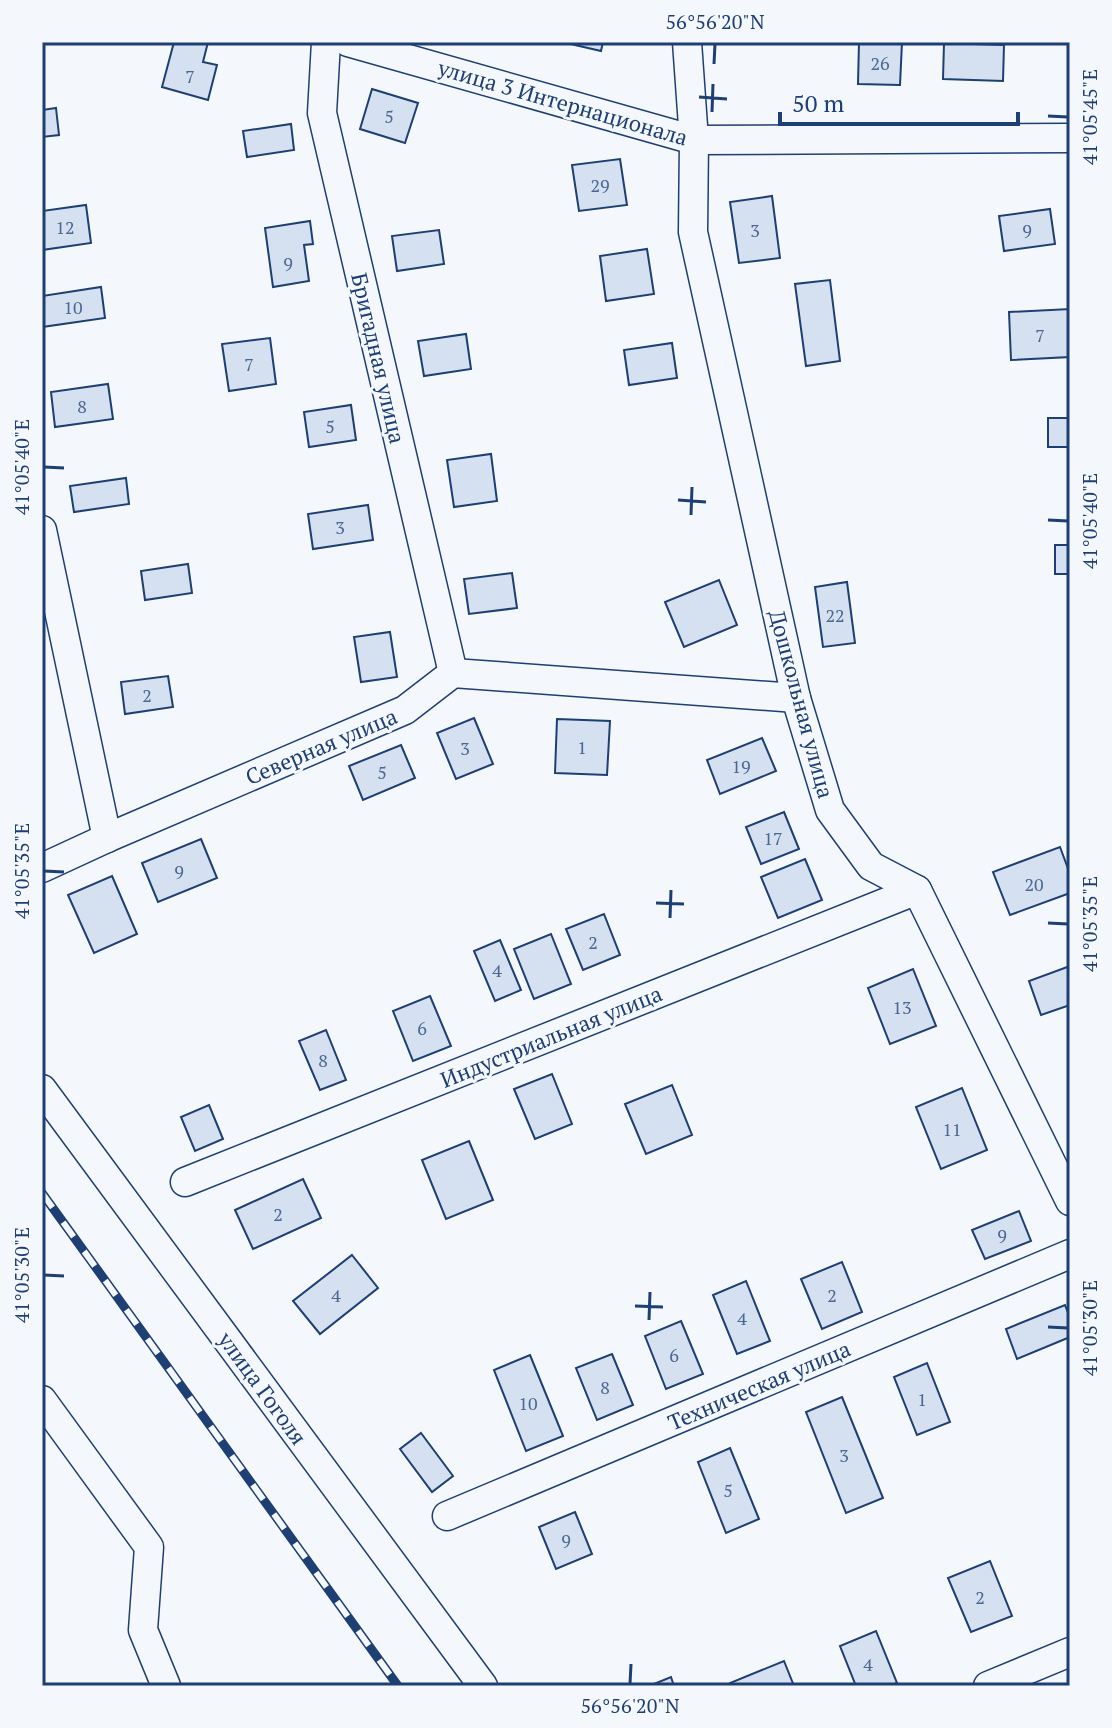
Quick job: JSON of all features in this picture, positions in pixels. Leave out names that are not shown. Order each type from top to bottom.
[{"type":"street","name":"Бригадная улица","points":[[326,42],[322,113],[453,673]]},
{"type":"street","name":"улица 3 Интернационала","points":[[348,42],[694,140],[1070,138]]},
{"type":"street","name":"Дошкольная улица","points":[[687,42],[694,140],[693,232],[796,698],[830,810],[871,866],[917,890]]},
{"type":"street","points":[[42,530],[107,838]]},
{"type":"street","points":[[453,673],[796,698]]},
{"type":"street","name":"Северная улица","points":[[42,868],[405,710],[453,673]]},
{"type":"street","points":[[917,890],[1070,1201]]},
{"type":"street","name":"Индустриальная улица","points":[[185,1182],[917,890]]},
{"type":"street","name":"улица Гоголя","points":[[42,1089],[483,1686]]},
{"type":"street","name":"Техническая улица","points":[[447,1516],[1070,1254]]},
{"type":"street","points":[[42,1400],[149,1547],[143,1630],[166,1686]]},
{"type":"street","points":[[988,1686],[1070,1652]]},
{"type":"building","points":[[174,42],[208,42],[203,62],[217,65],[208,100],[162,87]]},
{"type":"building","points":[[562,42],[603,42],[601,51]]},
{"type":"building","points":[[859,42],[902,42],[900,85],[858,84]]},
{"type":"building","points":[[944,43],[1004,45],[1003,81],[943,79]]},
{"type":"building","points":[[372,89],[418,103],[405,143],[360,129]]},
{"type":"building","points":[[56,108],[59,135],[42,137],[42,110]]},
{"type":"building","points":[[291,124],[294,150],[247,157],[243,131]]},
{"type":"building","points":[[620,159],[627,205],[579,211],[572,165]]},
{"type":"building","points":[[772,196],[780,258],[739,263],[730,202]]},
{"type":"building","points":[[86,205],[91,243],[42,250],[42,211]]},
{"type":"building","points":[[1050,209],[1055,244],[1004,251],[999,216]]},
{"type":"building","points":[[310,221],[313,244],[304,245],[309,281],[273,287],[265,228]]},
{"type":"building","points":[[439,230],[444,264],[397,271],[392,236]]},
{"type":"building","points":[[647,249],[654,294],[606,301],[600,256]]},
{"type":"building","points":[[830,280],[840,361],[806,366],[795,284]]},
{"type":"building","points":[[101,287],[105,318],[42,327],[42,296]]},
{"type":"building","points":[[1070,309],[1070,357],[1011,360],[1009,312]]},
{"type":"building","points":[[466,334],[471,369],[424,376],[418,341]]},
{"type":"building","points":[[270,338],[276,384],[229,391],[222,344]]},
{"type":"building","points":[[672,343],[677,378],[629,385],[624,350]]},
{"type":"building","points":[[108,384],[113,419],[55,427],[51,392]]},
{"type":"building","points":[[351,405],[356,440],[309,447],[304,412]]},
{"type":"building","points":[[1048,418],[1070,418],[1070,447],[1048,447]]},
{"type":"building","points":[[491,454],[497,501],[454,507],[447,460]]},
{"type":"building","points":[[126,478],[129,504],[74,512],[70,486]]},
{"type":"building","points":[[368,505],[373,540],[313,549],[308,514]]},
{"type":"building","points":[[1055,545],[1070,545],[1070,574],[1055,574]]},
{"type":"building","points":[[188,564],[192,593],[145,600],[141,571]]},
{"type":"building","points":[[512,573],[517,608],[469,614],[464,579]]},
{"type":"building","points":[[719,580],[737,625],[684,647],[665,602]]},
{"type":"building","points":[[847,582],[855,643],[823,647],[815,587]]},
{"type":"building","points":[[390,632],[397,677],[361,682],[354,637]]},
{"type":"building","points":[[168,676],[173,707],[125,714],[121,682]]},
{"type":"building","points":[[474,718],[493,764],[456,779],[437,733]]},
{"type":"building","points":[[557,719],[610,721],[607,775],[555,773]]},
{"type":"building","points":[[762,738],[776,771],[720,794],[707,760]]},
{"type":"building","points":[[401,745],[415,778],[363,800],[349,766]]},
{"type":"building","points":[[784,812],[799,849],[761,864],[746,827]]},
{"type":"building","points":[[201,839],[217,878],[158,902],[142,863]]},
{"type":"building","points":[[1060,847],[1070,874],[1070,893],[1010,915],[993,872]]},
{"type":"building","points":[[805,859],[822,900],[778,918],[761,877]]},
{"type":"building","points":[[112,876],[137,934],[94,953],[68,895]]},
{"type":"building","points":[[604,914],[620,955],[583,970],[566,929]]},
{"type":"building","points":[[551,934],[571,984],[534,999],[514,949]]},
{"type":"building","points":[[500,940],[521,990],[495,1001],[474,951]]},
{"type":"building","points":[[1070,966],[1070,1005],[1041,1015],[1029,981]]},
{"type":"building","points":[[913,969],[936,1026],[890,1044],[868,988]]},
{"type":"building","points":[[430,996],[451,1046],[413,1061],[393,1011]]},
{"type":"building","points":[[326,1030],[346,1080],[320,1090],[299,1041]]},
{"type":"building","points":[[552,1074],[572,1124],[535,1139],[514,1089]]},
{"type":"building","points":[[672,1085],[692,1135],[646,1154],[625,1104]]},
{"type":"building","points":[[962,1088],[987,1150],[941,1169],[916,1107]]},
{"type":"building","points":[[209,1105],[223,1139],[195,1151],[181,1117]]},
{"type":"building","points":[[469,1141],[493,1200],[446,1219],[422,1160]]},
{"type":"building","points":[[303,1179],[321,1218],[253,1249],[235,1210]]},
{"type":"building","points":[[1019,1211],[1031,1241],[985,1259],[972,1230]]},
{"type":"building","points":[[352,1255],[378,1288],[320,1334],[293,1301]]},
{"type":"building","points":[[842,1262],[862,1312],[822,1329],[801,1279]]},
{"type":"building","points":[[746,1281],[770,1341],[737,1354],[713,1295]]},
{"type":"building","points":[[1065,1305],[1070,1318],[1070,1337],[1017,1359],[1006,1329]]},
{"type":"building","points":[[681,1321],[703,1374],[666,1389],[645,1336]]},
{"type":"building","points":[[612,1354],[633,1405],[597,1420],[576,1368]]},
{"type":"building","points":[[530,1355],[563,1436],[526,1451],[494,1370]]},
{"type":"building","points":[[927,1363],[950,1422],[917,1435],[894,1377]]},
{"type":"building","points":[[842,1397],[883,1498],[846,1513],[806,1412]]},
{"type":"building","points":[[421,1433],[453,1476],[432,1492],[400,1449]]},
{"type":"building","points":[[730,1448],[759,1519],[726,1533],[698,1462]]},
{"type":"building","points":[[575,1512],[592,1554],[556,1569],[539,1527]]},
{"type":"building","points":[[990,1561],[1012,1616],[971,1632],[948,1578]]},
{"type":"building","points":[[876,1631],[897,1683],[889,1686],[856,1686],[840,1646]]},
{"type":"building","points":[[784,1661],[794,1686],[731,1686],[730,1683]]},
{"type":"building","points":[[671,1677],[674,1686],[649,1686]]},
{"type":"railway","points":[[42,1193],[398,1686]]}]
